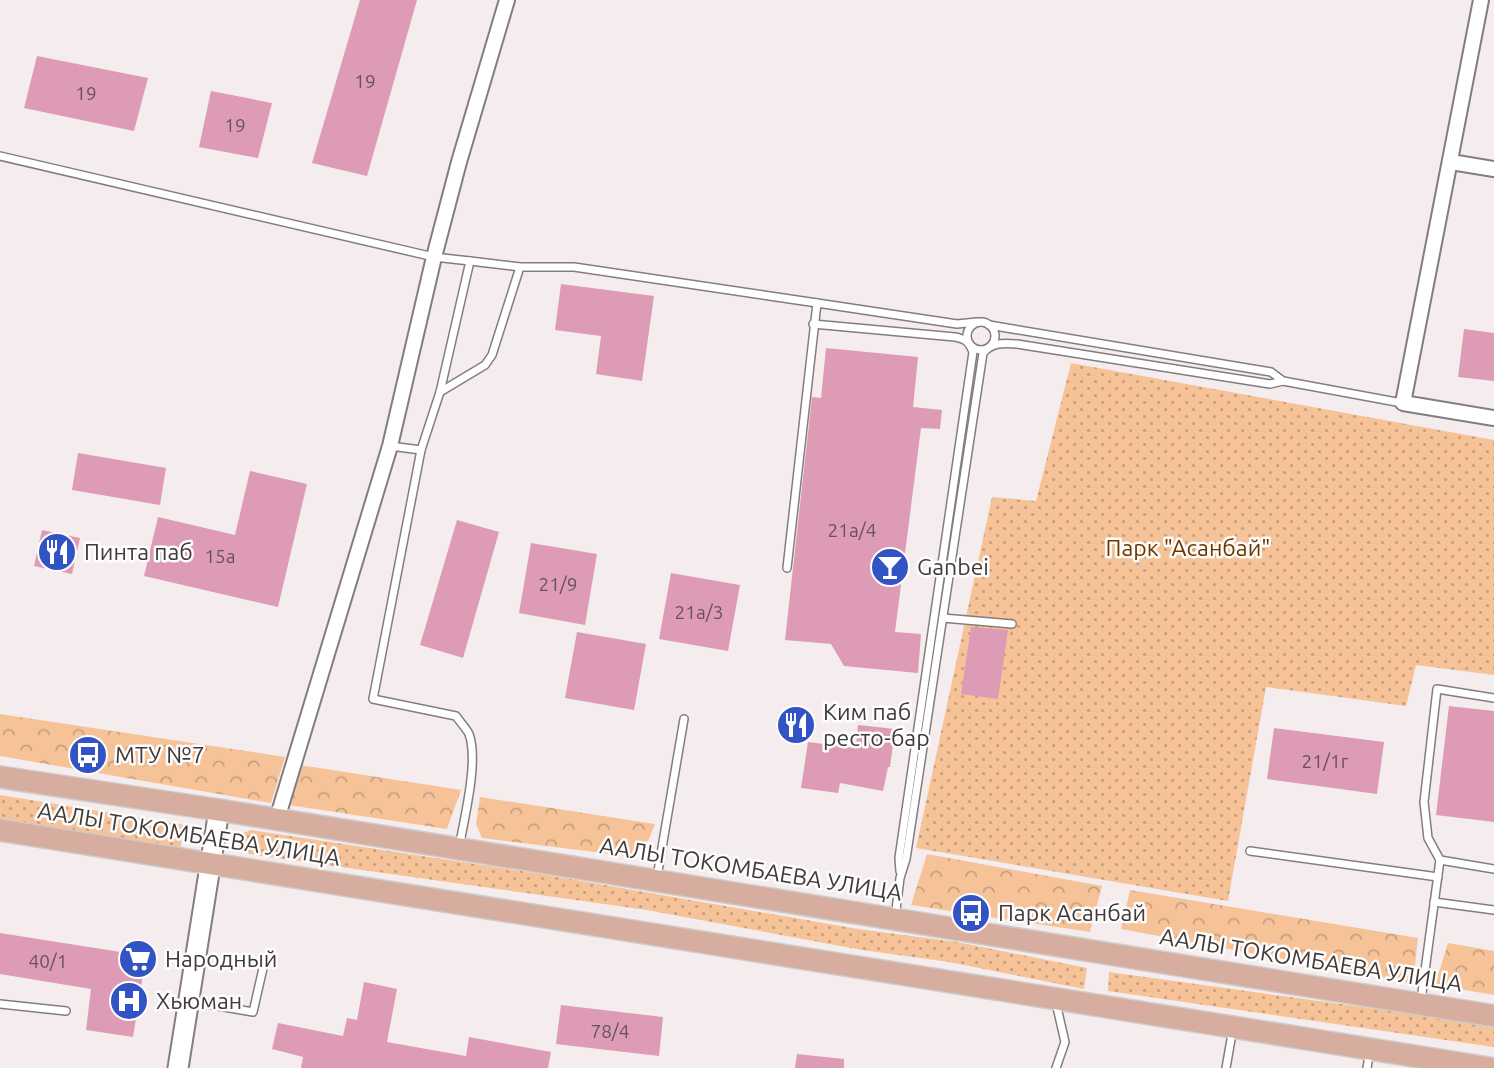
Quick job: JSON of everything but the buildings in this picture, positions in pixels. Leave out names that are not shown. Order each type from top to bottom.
[{"type":"main road","name":"ААЛЫ ТОКОМБАЕВА УЛИЦА","points":[[0,777],[277,819],[1494,1016]]},
{"type":"main road","points":[[178,1068],[219,810]]},
{"type":"main road","name":"ААЛЫ ТОКОМБАЕВА УЛИЦА","points":[[0,830],[1233,1027],[1369,1059],[1489,1068]]},
{"type":"street","points":[[277,819],[390,446],[434,257],[507,0]]},
{"type":"street","points":[[1481,0],[1403,403],[1494,418]]},
{"type":"street","points":[[1451,162],[1494,169]]},
{"type":"lane","points":[[0,156],[434,257],[520,267],[574,267],[957,324],[977,323],[1272,372],[1283,380],[1403,403]]},
{"type":"lane","points":[[459,849],[470,787],[471,753],[468,734],[456,716],[373,699],[421,450],[440,393],[470,261]]},
{"type":"lane","points":[[440,393],[485,365],[492,355],[520,267]]},
{"type":"lane","points":[[787,568],[817,303]]},
{"type":"lane","points":[[895,919],[901,845],[973,361],[968,331],[977,323]]},
{"type":"lane","points":[[813,324],[955,337],[975,348],[1005,343],[1017,344],[1270,384],[1283,380]]},
{"type":"lane","points":[[900,878],[906,859],[981,363],[994,336],[989,325]]},
{"type":"lane","points":[[390,446],[421,450]]},
{"type":"lane","points":[[943,618],[1012,624]]},
{"type":"lane","points":[[1421,1004],[1440,860],[1428,838],[1424,802],[1437,689],[1494,698]]},
{"type":"lane","points":[[656,881],[684,719]]},
{"type":"lane","points":[[1250,850],[1438,877]]},
{"type":"lane","points":[[1440,860],[1494,869]]},
{"type":"lane","points":[[1434,902],[1494,910]]},
{"type":"lane","points":[[188,1001],[253,1012],[264,964]]},
{"type":"lane","points":[[1055,999],[1065,1042],[1057,1067],[1067,1068]]},
{"type":"lane","points":[[0,1004],[66,1011]]},
{"type":"lane","points":[[1226,1068],[1233,1027]]},
{"type":"green space","name":"Парк \"Асанбай\"","points":[[1071,363],[1494,440],[1494,675],[1416,665],[1406,706],[1266,687],[1228,901],[916,848],[992,497],[1036,501]]},
{"type":"green space","points":[[0,714],[285,757],[271,803],[0,756]]},
{"type":"green space","points":[[300,765],[461,790],[447,829],[289,805]]},
{"type":"green space","points":[[0,795],[185,825],[180,849],[0,819]]},
{"type":"green space","points":[[480,797],[655,824],[649,839],[635,857],[482,838],[476,824]]},
{"type":"green space","points":[[251,830],[541,874],[858,929],[957,942],[1087,968],[1084,989],[949,962],[862,950],[647,910],[249,854],[239,847],[243,833]]},
{"type":"green space","points":[[927,854],[1102,886],[1090,932],[911,905]]},
{"type":"green space","points":[[1130,890],[1418,938],[1413,983],[1121,929]]},
{"type":"green space","points":[[1448,943],[1494,951],[1494,995],[1435,985]]},
{"type":"green space","points":[[1109,972],[1494,1025],[1494,1047],[1108,991]]},
{"type":"place","name":"Пинта паб","points":[[57,552]]},
{"type":"place","name":"Ganbei","points":[[890,567]]},
{"type":"place","name":"Ким паб ресто-бар","points":[[796,725]]},
{"type":"place","name":"МТУ №7","points":[[88,755]]},
{"type":"place","name":"Парк Асанбай","points":[[971,913]]},
{"type":"place","name":"Народный","points":[[138,959]]},
{"type":"place","name":"Хьюман","points":[[129,1001]]}]
